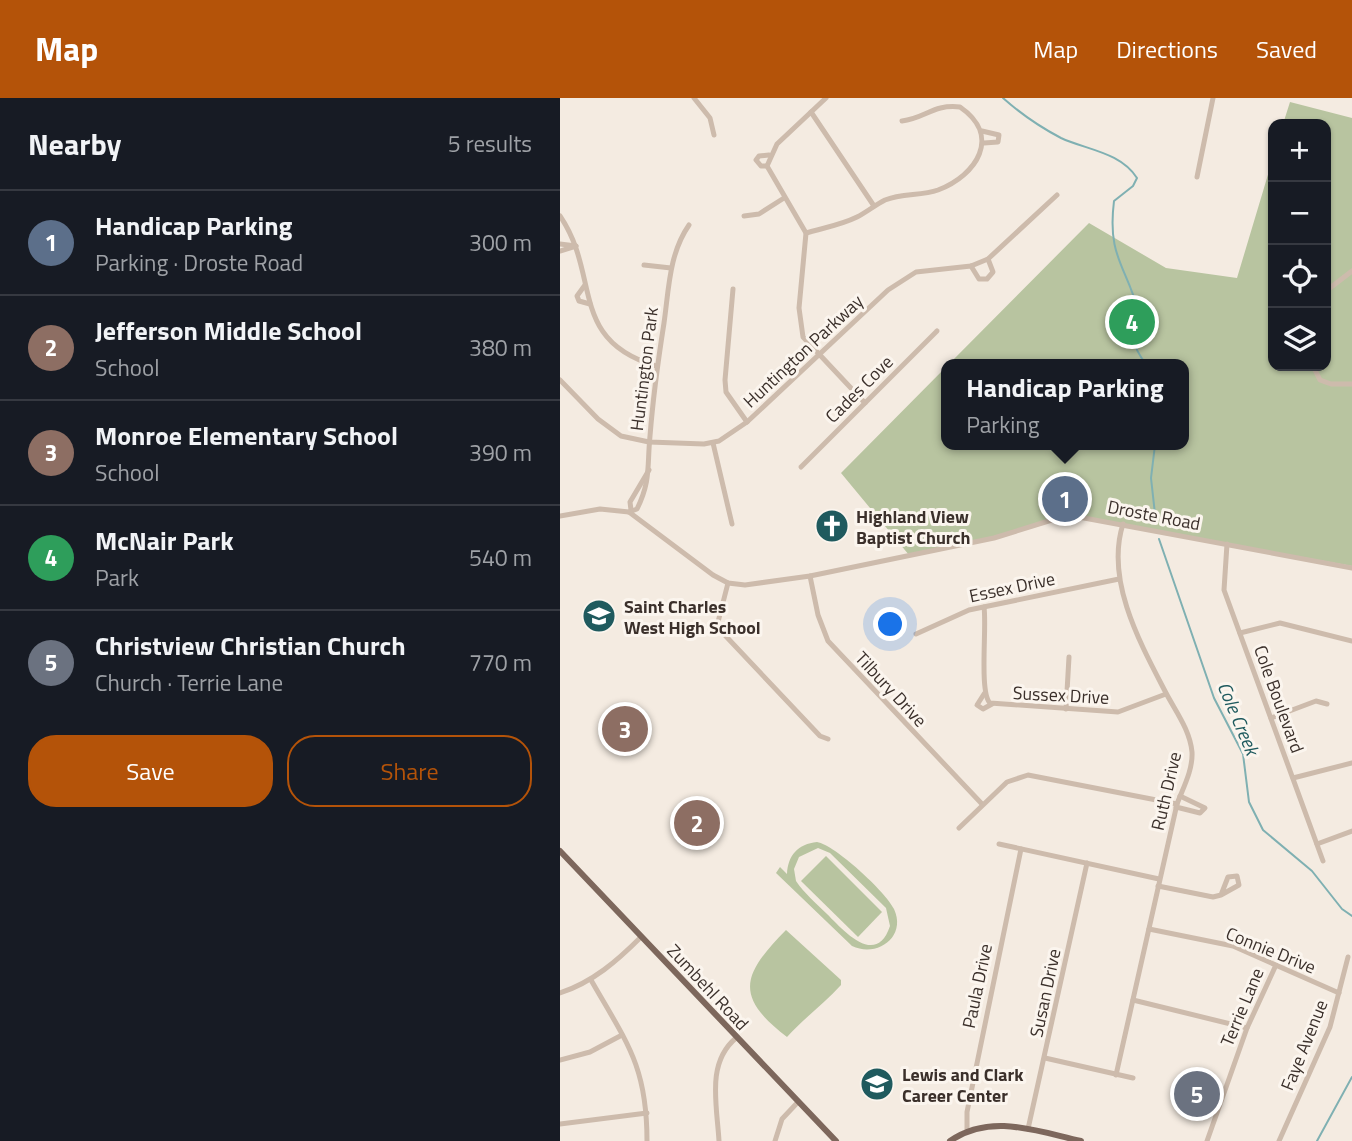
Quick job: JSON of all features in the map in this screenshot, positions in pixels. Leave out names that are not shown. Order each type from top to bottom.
[{"type":"main road","name":"Zumbehl Road","points":[[560,851],[836,1141]]},
{"type":"main road","points":[[950,1141],[967,1129],[1000,1124],[1081,1141]]},
{"type":"street","points":[[694,98],[710,118],[714,135]]},
{"type":"street","points":[[826,98],[769,155],[767,166],[806,233],[799,321],[803,337],[865,403]]},
{"type":"street","points":[[1197,177],[1213,98]]},
{"type":"street","points":[[806,233],[845,222],[887,199],[936,191],[953,183],[979,157],[984,143],[982,131],[960,107],[938,106],[915,119],[902,121]]},
{"type":"street","points":[[811,112],[874,206]]},
{"type":"street","points":[[982,131],[999,135],[999,142],[984,143]]},
{"type":"street","points":[[767,166],[761,166],[756,160],[759,156],[769,155]]},
{"type":"street","name":"Huntington Parkway","points":[[713,443],[747,422],[888,290],[916,272],[971,266],[988,260],[1057,195]]},
{"type":"street","points":[[744,216],[759,214],[784,198]]},
{"type":"street","points":[[560,216],[576,246],[597,327],[631,359],[656,366]]},
{"type":"street","name":"Huntington Park","points":[[630,511],[631,502],[649,470],[656,366],[671,268],[679,240],[690,225]]},
{"type":"street","points":[[560,244],[576,246]]},
{"type":"street","points":[[560,251],[576,246]]},
{"type":"street","points":[[971,266],[979,279],[987,279],[993,271],[988,260]]},
{"type":"street","points":[[644,265],[671,268]]},
{"type":"street","points":[[1331,287],[1352,271]]},
{"type":"street","points":[[584,285],[577,296],[579,301],[590,304]]},
{"type":"street","points":[[733,289],[724,380],[726,392],[747,422]]},
{"type":"street","name":"Cades Cove","points":[[801,467],[937,331]]},
{"type":"street","points":[[1316,371],[1320,380],[1331,384],[1352,384]]},
{"type":"street","points":[[560,380],[614,433],[649,442],[713,443],[732,524]]},
{"type":"street","points":[[560,516],[600,509],[630,511],[728,583],[718,622],[720,630],[820,736],[828,739]]},
{"type":"street","name":"Droste Road","points":[[728,583],[745,585],[810,576],[994,538],[1068,515],[1352,568]]},
{"type":"street","name":"Ruth Drive","points":[[1116,1075],[1159,882],[1192,752],[1182,721],[1166,694],[1137,630],[1119,579],[1116,556],[1122,524]]},
{"type":"street","name":"Cole Boulevard","points":[[1227,544],[1223,586],[1323,861]]},
{"type":"street","name":"Tilbury Drive","points":[[810,576],[818,615],[828,641],[982,804]]},
{"type":"street","name":"Essex Drive","points":[[916,634],[954,614],[1119,579]]},
{"type":"street","points":[[984,607],[987,626],[985,694]]},
{"type":"street","points":[[1240,633],[1280,622],[1352,641]]},
{"type":"street","points":[[1066,709],[1069,657]]},
{"type":"street","name":"Sussex Drive","points":[[992,704],[985,694],[977,705],[983,709],[992,704],[1118,712],[1166,694]]},
{"type":"street","points":[[1271,718],[1316,701],[1327,704]]},
{"type":"street","points":[[1293,778],[1352,763]]},
{"type":"street","points":[[959,828],[1007,782],[1028,775],[1200,813],[1205,808],[1180,796]]},
{"type":"street","points":[[1317,844],[1352,831]]},
{"type":"street","points":[[999,844],[1087,863],[1213,897],[1221,895]]},
{"type":"street","name":"Paula Drive","points":[[967,1129],[967,1112],[987,1004],[1021,849]]},
{"type":"street","name":"Susan Drive","points":[[1028,1129],[1087,863]]},
{"type":"street","name":"Connie Drive","points":[[1149,929],[1233,946],[1339,993]]},
{"type":"street","points":[[560,983],[562,992],[590,980],[614,964],[641,937]]},
{"type":"street","name":"Faye Avenue","points":[[1279,1141],[1331,1027],[1348,957]]},
{"type":"street","name":"Terrie Lane","points":[[1207,1141],[1247,1028],[1276,965]]},
{"type":"street","points":[[590,980],[636,1060],[644,1084],[647,1141]]},
{"type":"street","points":[[1133,1000],[1247,1028]]},
{"type":"street","points":[[560,1060],[590,1052],[622,1035]]},
{"type":"street","points":[[719,1141],[716,1066],[725,1046],[736,1038]]},
{"type":"street","points":[[1045,1058],[1133,1078]]},
{"type":"street","points":[[775,1141],[782,1119],[797,1102]]},
{"type":"street","points":[[560,1124],[647,1113]]},
{"type":"green space","points":[[1290,102],[1352,118],[1352,566],[1068,515],[994,538],[909,555],[841,473],[941,372],[941,450],[1189,450],[1189,359],[954,359],[1089,223],[1166,268],[1237,278],[1268,175],[1268,371],[1331,371],[1331,119],[1285,119]]},
{"type":"green space","points":[[817,842],[836,851],[859,870],[894,909],[896,928],[893,936],[880,947],[862,949],[852,946],[776,873],[780,867],[787,874],[789,861],[795,852],[804,845]],"holes":[[[818,848],[830,853],[886,908],[890,926],[884,938],[876,944],[868,945],[850,936],[796,881],[794,869],[799,857]]]},
{"type":"green space","points":[[826,856],[882,912],[858,937],[801,881]]},
{"type":"green space","points":[[786,930],[841,980],[841,985],[787,1037],[758,1009],[750,985],[760,960]]},
{"type":"waterway","name":"Cole Creek","points":[[1003,98],[1053,134],[1122,162],[1137,178],[1133,186],[1114,201],[1113,235],[1115,248],[1139,313],[1134,340],[1143,359]]},
{"type":"waterway","name":"Cole Creek","points":[[1154,450],[1151,478],[1156,523]]},
{"type":"waterway","name":"Cole Creek","points":[[1159,539],[1214,698],[1243,754],[1249,802],[1263,830],[1312,871],[1342,909],[1352,916]]},
{"type":"waterway","points":[[1317,1141],[1352,1077]]},
{"type":"place","name":"McNair Park","points":[[1132,322]]},
{"type":"place","name":"Handicap Parking","points":[[1065,499]]},
{"type":"place","name":"Highland View Baptist Church","points":[[832,526]]},
{"type":"place","name":"Saint Charles West High School","points":[[599,616]]},
{"type":"place","name":"Monroe Elementary School","points":[[625,729]]},
{"type":"place","name":"Jefferson Middle School","points":[[697,823]]},
{"type":"place","name":"Lewis and Clark Career Center","points":[[877,1084]]},
{"type":"place","name":"Christview Christian Church","points":[[1197,1094]]}]
